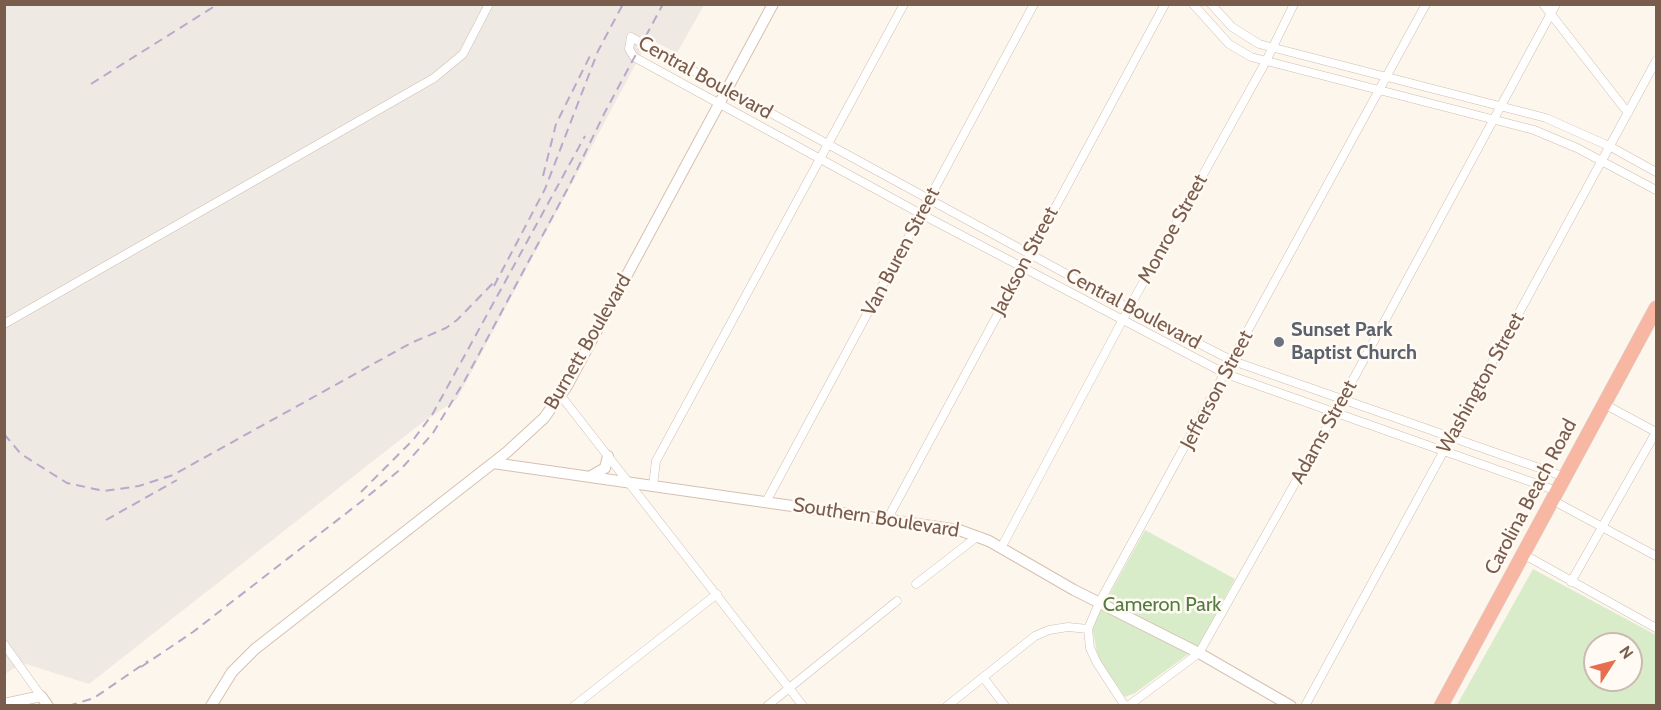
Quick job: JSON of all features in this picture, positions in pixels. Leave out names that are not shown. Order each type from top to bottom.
[{"type":"highway","name":"Carolina Beach Road","points":[[1441,705],[1656,308]]},
{"type":"main road","name":"Burnett Boulevard","points":[[211,705],[232,672],[255,649],[537,426],[561,396],[773,4]]},
{"type":"main road","points":[[591,476],[605,468],[608,456]]},
{"type":"main road","name":"Southern Boulevard","points":[[493,463],[950,527],[978,536],[1001,548],[1099,603],[1199,652],[1291,705]]},
{"type":"main road","points":[[4,704],[30,702],[41,696],[48,705]]},
{"type":"street","points":[[4,324],[409,94],[447,70],[463,54],[489,4]]},
{"type":"street","points":[[653,485],[656,462],[904,4]]},
{"type":"street","name":"Van Buren Street","points":[[767,500],[1034,4]]},
{"type":"street","name":"Jackson Street","points":[[888,518],[1021,267],[1165,4]]},
{"type":"street","points":[[1193,4],[1229,44],[1265,63],[1543,133],[1603,161],[1656,190]]},
{"type":"street","points":[[1211,4],[1241,34],[1271,48],[1502,104],[1566,125],[1656,172]]},
{"type":"street","name":"Monroe Street","points":[[1001,548],[1129,308],[1265,63],[1294,4]]},
{"type":"street","name":"Jefferson Street","points":[[1088,629],[1099,603],[1426,4]]},
{"type":"street","points":[[1543,4],[1628,113]]},
{"type":"street","name":"Adams Street","points":[[1127,705],[1199,652],[1342,400],[1556,4]]},
{"type":"street","name":"Central Boulevard","points":[[1565,477],[1233,361],[1129,308],[726,91],[631,37],[629,49],[634,57],[1122,322],[1226,374],[1444,452],[1555,495],[1656,556]]},
{"type":"street","name":"Washington Street","points":[[1305,705],[1656,61]]},
{"type":"street","points":[[561,396],[803,705]]},
{"type":"street","points":[[1571,582],[1656,432],[1604,405]]},
{"type":"street","points":[[916,584],[978,536]]},
{"type":"street","points":[[1522,554],[1656,628]]},
{"type":"street","points":[[574,705],[717,594]]},
{"type":"street","points":[[766,705],[897,601]]},
{"type":"street","points":[[947,705],[1035,636],[1049,630],[1068,627],[1088,629],[1090,648],[1097,663],[1127,705]]},
{"type":"street","points":[[4,644],[41,696]]},
{"type":"street","points":[[982,677],[1005,705]]},
{"type":"shaded area","points":[[5,5],[704,5],[677,53],[649,39],[457,399],[419,425],[89,684],[23,663],[5,674]]},
{"type":"green space","name":"Cameron Park","points":[[1145,530],[1235,579],[1198,647],[1135,693],[1125,697],[1098,658],[1092,626]]},
{"type":"green space","points":[[1533,569],[1656,635],[1656,705],[1457,705]]},
{"type":"railway","points":[[91,84],[218,4]]},
{"type":"railway","points":[[494,286],[545,189],[598,51],[623,4]]},
{"type":"railway","points":[[141,667],[193,632],[362,501],[402,468],[433,433],[465,380],[663,4]]},
{"type":"railway","points":[[543,176],[556,124],[591,54]]},
{"type":"railway","points":[[361,492],[413,440],[432,415],[585,136]]},
{"type":"railway","points":[[4,434],[21,454],[67,483],[104,491],[139,486],[173,475],[411,343],[446,328],[457,320],[498,278]]},
{"type":"railway","points":[[106,520],[177,480]]},
{"type":"railway","points":[[68,706],[94,698],[148,661]]},
{"type":"place","name":"Sunset Park Baptist Church","points":[[1279,342]]}]
